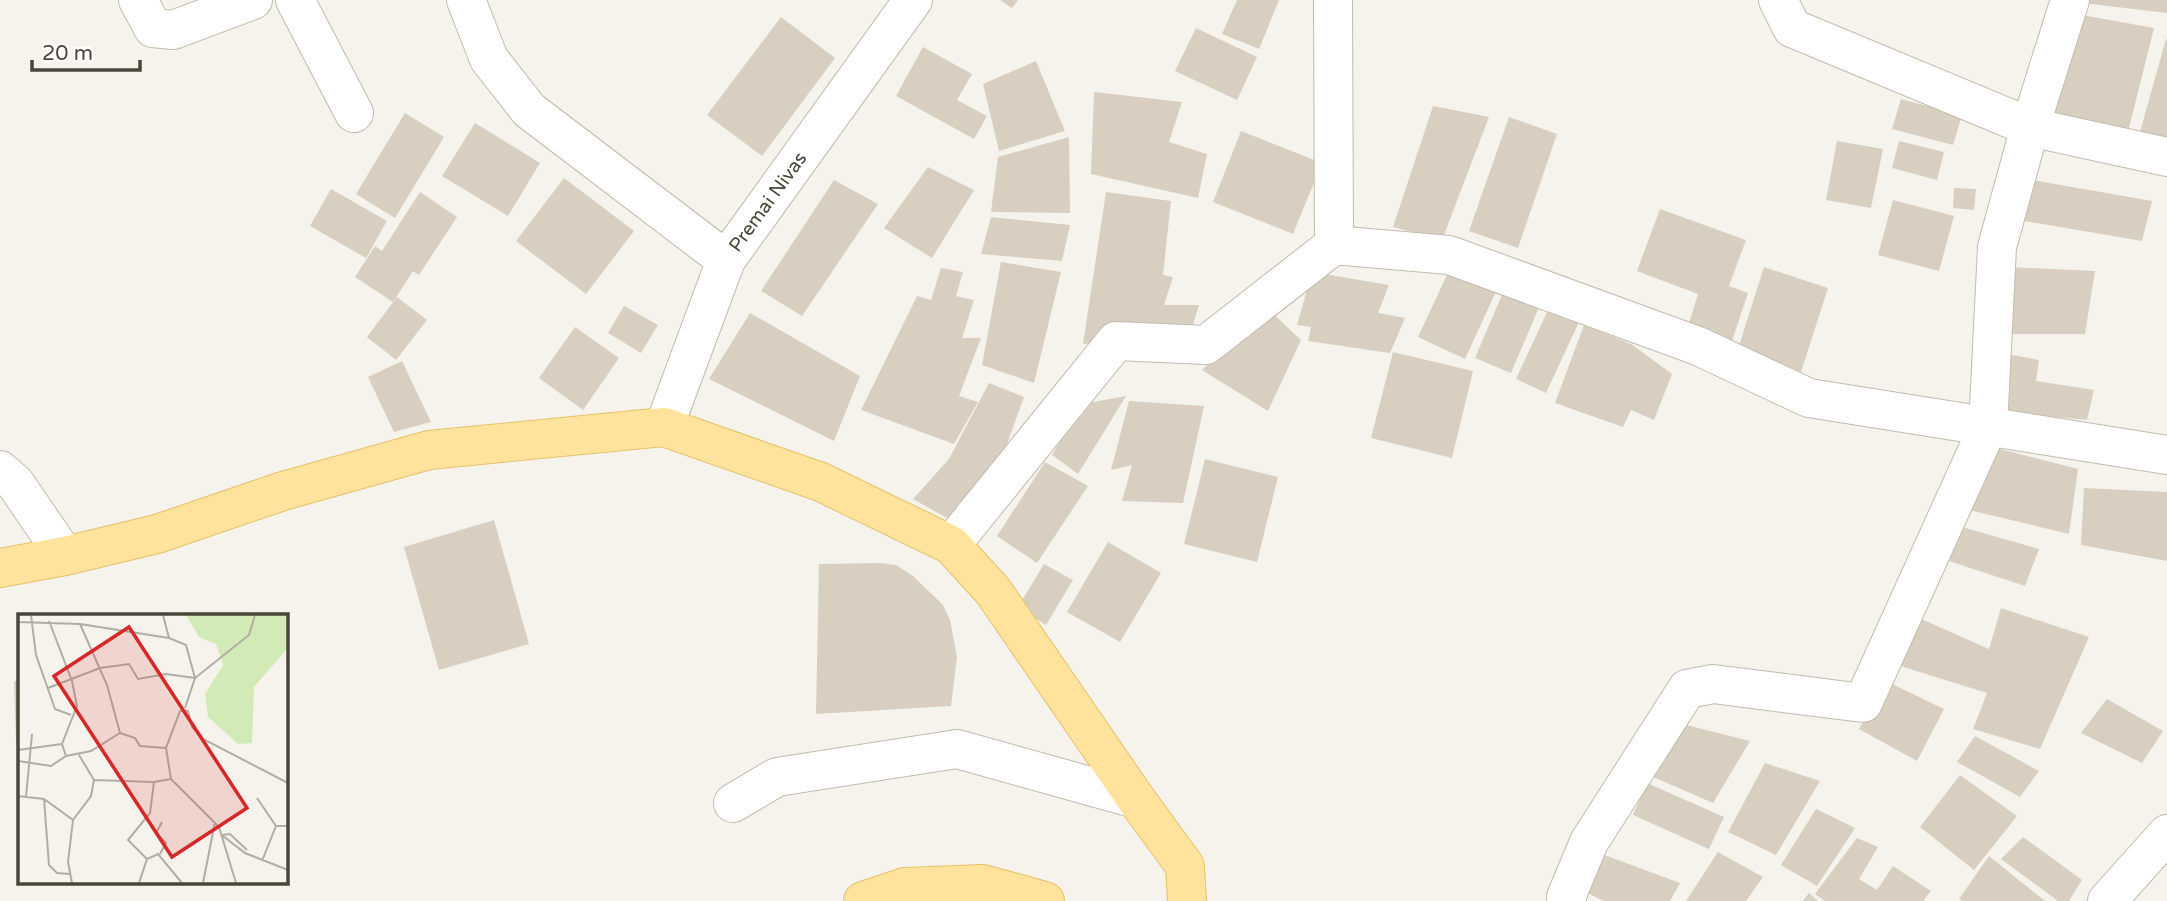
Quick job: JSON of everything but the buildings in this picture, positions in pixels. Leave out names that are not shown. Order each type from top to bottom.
[{"type":"main road","points":[[0,568],[157,534],[283,491],[429,450],[664,427],[821,482],[951,545],[993,591],[1185,866],[1187,901]]},
{"type":"main road","points":[[863,901],[905,887],[983,884],[1045,901]]},
{"type":"street","points":[[138,0],[153,28],[173,30],[253,0]]},
{"type":"street","points":[[295,0],[354,113]]},
{"type":"street","points":[[466,0],[489,59],[529,110],[726,260]]},
{"type":"street","name":"Premai Nivas","points":[[664,427],[726,260],[914,0]]},
{"type":"street","points":[[1333,0],[1334,245]]},
{"type":"street","points":[[1778,0],[1791,28],[2030,127],[2167,157]]},
{"type":"street","points":[[1567,901],[1566,897],[1589,842],[1687,689],[1713,684],[1863,703],[1987,427],[1997,247],[2030,127],[2070,0]]},
{"type":"street","points":[[951,545],[1116,341],[1206,345],[1334,245],[1449,255],[1698,346],[1810,398],[2167,455]]},
{"type":"street","points":[[0,470],[15,483],[65,556]]},
{"type":"street","points":[[733,803],[777,777],[957,749],[1136,799]]},
{"type":"street","points":[[2107,901],[2167,834]]}]
